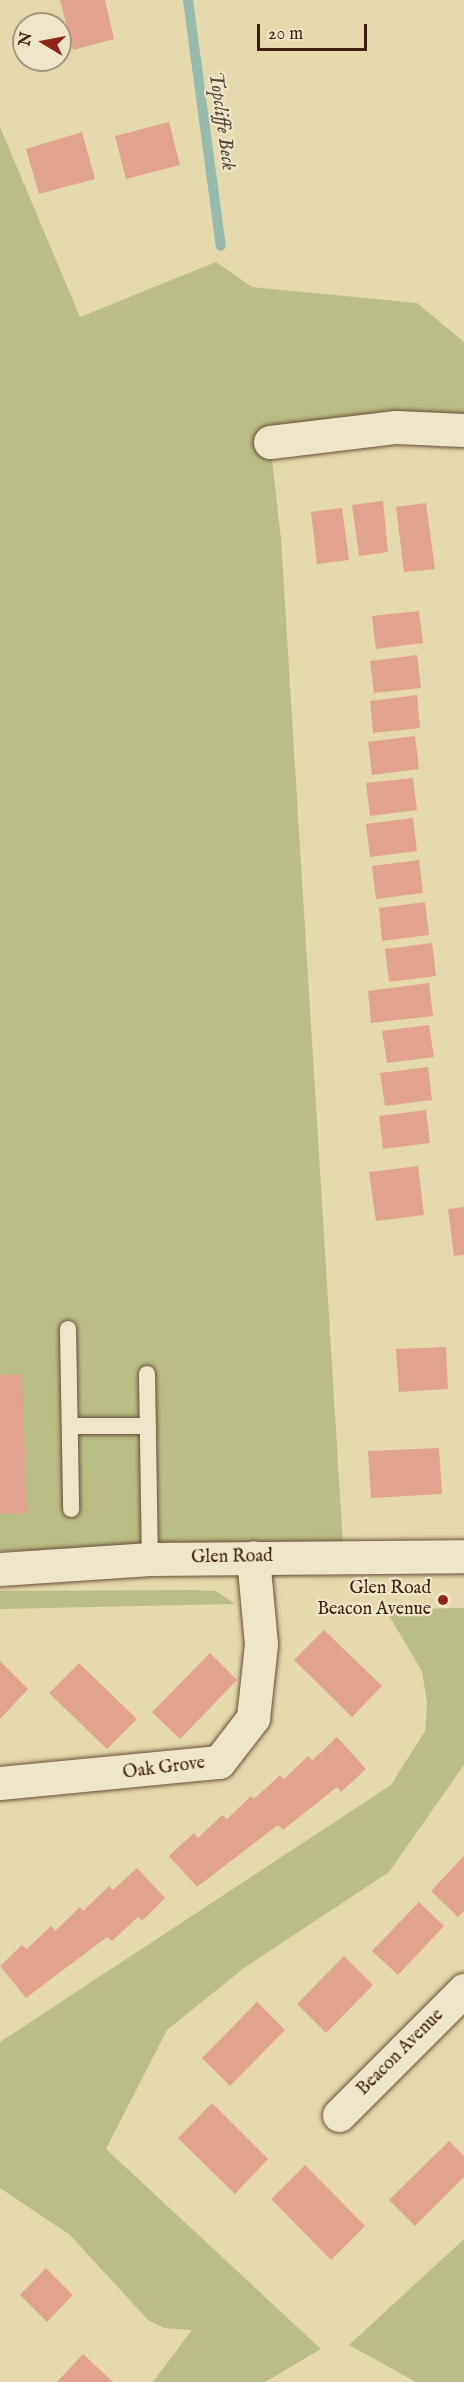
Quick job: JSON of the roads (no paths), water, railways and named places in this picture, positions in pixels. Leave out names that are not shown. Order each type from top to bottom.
[{"type":"street","points":[[270,442],[396,427],[464,430]]},
{"type":"street","name":"Glen Road","points":[[0,1569],[150,1559],[464,1556]]},
{"type":"street","name":"Oak Grove","points":[[0,1783],[219,1762],[253,1718],[261,1644],[254,1557]]},
{"type":"street","name":"Beacon Avenue","points":[[339,2115],[464,1990]]},
{"type":"lane","points":[[68,1329],[71,1509]]},
{"type":"lane","points":[[147,1374],[150,1559]]},
{"type":"lane","points":[[70,1426],[148,1426]]},
{"type":"waterway","name":"Topcliffe Beck","points":[[188,0],[221,246]]},
{"type":"place","name":"Glen Road Beacon Avenue","points":[[443,1600]]}]
